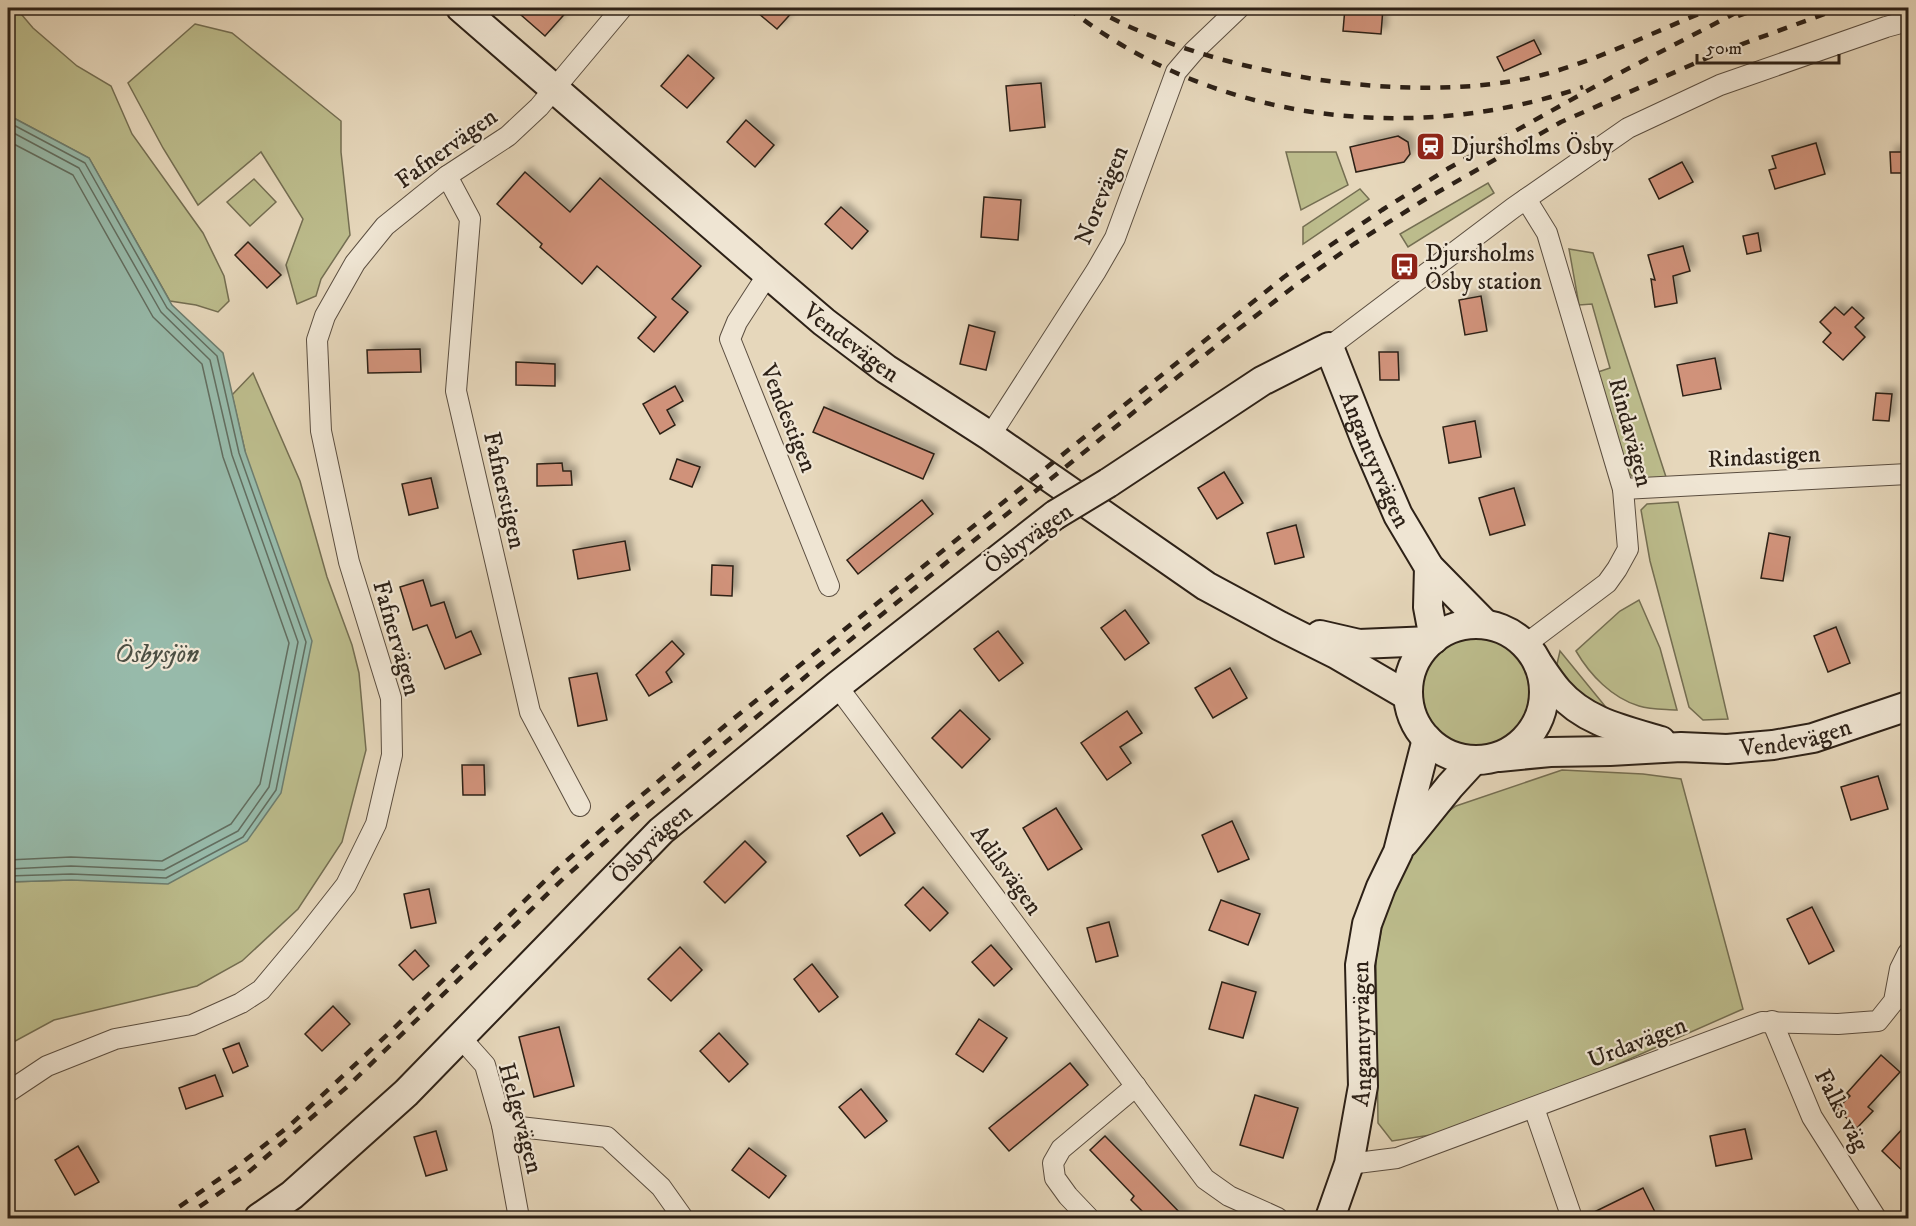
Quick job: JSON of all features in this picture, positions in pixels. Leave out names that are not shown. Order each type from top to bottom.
[{"type":"street","name":"Vendevägen","points":[[461,8],[824,322],[886,369],[990,436],[1206,586],[1336,654],[1408,696]]},
{"type":"street","name":"Fafnervägen","points":[[8,1092],[46,1066],[115,1039],[192,1025],[241,1003],[261,990],[346,885],[376,824],[392,755],[391,698],[349,562],[323,442],[317,340],[325,316],[355,263],[386,226],[447,176],[508,136],[539,107],[622,8]]},
{"type":"street","name":"Norevägen","points":[[990,436],[1115,238],[1176,72],[1194,51],[1239,8]]},
{"type":"street","name":"Ösbyvägen","points":[[259,1218],[292,1195],[406,1093],[661,831],[837,686],[1055,515],[1108,483],[1262,381],[1329,347],[1526,199],[1628,128],[1720,85],[1908,21]]},
{"type":"street","name":"Fafnerstigen","points":[[447,176],[470,219],[456,391],[531,711],[580,806]]},
{"type":"street","name":"Rindavägen","points":[[1526,199],[1546,233],[1623,489],[1628,549],[1606,583],[1532,655]]},
{"type":"street","name":"Vendestigen","points":[[768,274],[737,322],[730,339],[829,586]]},
{"type":"street","name":"Angantyrvägen","points":[[1329,347],[1398,515],[1429,567],[1484,623]]},
{"type":"street","name":"Rindastigen","points":[[1623,489],[1908,474]]},
{"type":"street","points":[[1429,567],[1428,607],[1433,640]]},
{"type":"street","points":[[1484,623],[1507,630],[1532,655],[1544,683],[1543,707],[1533,729],[1517,746],[1486,759],[1449,753],[1427,739],[1413,719],[1408,696],[1411,669],[1423,648],[1441,633],[1463,624],[1484,623]]},
{"type":"street","name":"Vendevägen","points":[[1280,626],[1359,644],[1433,640]]},
{"type":"street","name":"Vendevägen","points":[[1532,655],[1559,692],[1584,714],[1610,726],[1681,747]]},
{"type":"street","name":"Adilsvägen","points":[[837,686],[1205,1179],[1229,1196],[1278,1218]]},
{"type":"street","name":"Vendevägen","points":[[1486,759],[1550,752],[1610,752],[1681,747],[1727,749],[1773,745],[1813,738],[1908,706]]},
{"type":"street","name":"Angantyrvägen","points":[[1330,1218],[1349,1164],[1363,1086],[1360,965],[1367,924],[1398,852],[1427,739]]},
{"type":"street","name":"Angantyrvägen","points":[[1398,852],[1450,786],[1486,759]]},
{"type":"street","name":"Urdavägen","points":[[1349,1164],[1397,1158],[1762,1022],[1878,1021],[1894,1001],[1900,969],[1908,953]]},
{"type":"street","name":"Falks väg","points":[[1772,1021],[1812,1117],[1875,1218]]},
{"type":"street","name":"Helgevägen","points":[[460,1037],[485,1065],[502,1125],[519,1218]]},
{"type":"street","points":[[1089,1218],[1068,1196],[1056,1178],[1053,1163],[1062,1149],[1136,1086]]},
{"type":"street","points":[[1534,1108],[1572,1218]]},
{"type":"street","points":[[502,1125],[607,1137],[661,1187],[683,1218]]},
{"type":"shaded area","points":[[8,8],[16,8],[33,28],[77,66],[111,86],[132,134],[203,233],[224,276],[229,301],[218,312],[196,305],[170,301],[89,158],[8,115]]},
{"type":"shaded area","points":[[195,24],[232,33],[341,121],[341,152],[350,235],[321,279],[316,296],[297,304],[286,265],[303,219],[261,152],[198,205],[163,148],[128,83]]},
{"type":"shaded area","points":[[1286,152],[1336,152],[1348,185],[1301,210]]},
{"type":"shaded area","points":[[254,179],[276,202],[250,226],[227,202]]},
{"type":"shaded area","points":[[1488,183],[1494,193],[1408,247],[1400,234]]},
{"type":"shaded area","points":[[1360,189],[1369,199],[1303,244],[1303,227]]},
{"type":"shaded area","points":[[1569,249],[1593,253],[1666,477],[1636,481],[1626,469],[1595,373],[1610,368],[1592,304],[1579,305]]},
{"type":"shaded area","points":[[253,373],[300,481],[327,577],[352,645],[359,673],[366,750],[342,842],[298,909],[242,961],[197,986],[54,1020],[8,1045],[8,882],[71,880],[245,451],[232,395]]},
{"type":"shaded area","points":[[1678,502],[1728,719],[1703,720],[1689,707],[1650,561],[1641,510],[1647,504]]},
{"type":"shaded area","points":[[1639,600],[1660,648],[1677,710],[1644,707],[1620,697],[1595,677],[1576,651],[1620,611]]},
{"type":"shaded area","points":[[1475,634],[1497,638],[1515,650],[1527,668],[1531,690],[1527,712],[1515,730],[1497,742],[1475,746],[1453,742],[1435,730],[1423,712],[1419,690],[1423,668],[1435,650],[1453,638]]},
{"type":"shaded area","points":[[1560,651],[1609,711],[1567,687],[1557,664]]},
{"type":"shaded area","points":[[1562,770],[1643,774],[1681,779],[1743,1009],[1573,1084],[1437,1134],[1392,1141],[1378,1123],[1376,959],[1388,893],[1425,828],[1456,806]]},
{"type":"water","name":"Ösbysjön","points":[[8,115],[89,158],[172,305],[223,353],[245,451],[312,641],[281,793],[247,841],[168,884],[71,880],[8,882]]},
{"type":"building","points":[[513,8],[570,8],[545,36]]},
{"type":"building","points":[[752,8],[796,8],[777,29]]},
{"type":"building","points":[[1345,8],[1383,8],[1381,34],[1343,31]]},
{"type":"building","points":[[1534,40],[1541,54],[1504,71],[1497,57]]},
{"type":"building","points":[[688,55],[714,78],[687,108],[661,86]]},
{"type":"building","points":[[1041,83],[1045,127],[1010,131],[1006,86]]},
{"type":"building","points":[[746,120],[774,145],[755,167],[727,142]]},
{"type":"building","points":[[1398,136],[1408,142],[1410,154],[1404,162],[1356,172],[1350,147]]},
{"type":"building","points":[[1816,143],[1825,174],[1775,189],[1769,170],[1776,168],[1772,156]]},
{"type":"building","points":[[1890,152],[1908,152],[1908,173],[1891,173]]},
{"type":"building","points":[[1682,162],[1693,182],[1659,199],[1649,179]]},
{"type":"building","points":[[525,172],[570,212],[600,178],[701,266],[672,299],[688,312],[654,352],[638,338],[656,317],[597,266],[582,284],[540,247],[542,244],[497,204]]},
{"type":"building","points":[[984,197],[1021,200],[1018,240],[981,237]]},
{"type":"building","points":[[841,207],[868,231],[852,249],[825,224]]},
{"type":"building","points":[[1758,233],[1761,251],[1747,254],[1743,236]]},
{"type":"building","points":[[248,242],[281,275],[267,288],[235,255]]},
{"type":"building","points":[[1683,246],[1690,271],[1673,276],[1677,303],[1655,307],[1651,279],[1655,280],[1648,255]]},
{"type":"building","points":[[1481,296],[1487,331],[1465,335],[1459,300]]},
{"type":"building","points":[[1835,307],[1844,315],[1852,307],[1864,318],[1855,327],[1865,337],[1843,360],[1823,342],[1831,333],[1820,322]]},
{"type":"building","points":[[969,325],[995,332],[986,370],[960,364]]},
{"type":"building","points":[[420,349],[421,372],[368,373],[367,350]]},
{"type":"building","points":[[1379,352],[1398,352],[1399,380],[1380,380]]},
{"type":"building","points":[[1715,358],[1721,389],[1683,396],[1677,365]]},
{"type":"building","points":[[516,362],[555,364],[555,386],[516,385]]},
{"type":"building","points":[[675,386],[683,401],[667,410],[675,425],[660,434],[643,404]]},
{"type":"building","points":[[1876,393],[1892,394],[1889,421],[1873,420]]},
{"type":"building","points":[[824,407],[934,454],[923,479],[813,432]]},
{"type":"building","points":[[1475,421],[1481,457],[1449,463],[1443,427]]},
{"type":"building","points":[[677,459],[700,467],[692,487],[670,479]]},
{"type":"building","points":[[562,463],[563,471],[571,471],[572,485],[537,486],[537,464]]},
{"type":"building","points":[[1224,472],[1243,503],[1217,519],[1198,488]]},
{"type":"building","points":[[431,478],[438,508],[409,515],[402,484]]},
{"type":"building","points":[[1514,488],[1525,525],[1490,535],[1479,498]]},
{"type":"building","points":[[922,500],[933,514],[858,574],[847,560]]},
{"type":"building","points":[[1296,525],[1304,557],[1275,564],[1267,533]]},
{"type":"building","points":[[1769,533],[1790,537],[1783,581],[1761,578]]},
{"type":"building","points":[[625,541],[630,570],[578,579],[573,550]]},
{"type":"building","points":[[712,565],[733,566],[732,596],[711,595]]},
{"type":"building","points":[[423,580],[431,606],[444,602],[456,638],[471,631],[481,654],[445,669],[427,625],[413,630],[400,587]]},
{"type":"building","points":[[1125,610],[1149,643],[1125,660],[1101,628]]},
{"type":"building","points":[[1836,627],[1850,663],[1828,672],[1814,636]]},
{"type":"building","points":[[998,631],[1023,663],[999,681],[974,649]]},
{"type":"building","points":[[672,641],[684,654],[666,672],[672,682],[649,696],[636,675]]},
{"type":"building","points":[[1230,668],[1247,698],[1213,718],[1195,688]]},
{"type":"building","points":[[597,673],[607,720],[578,726],[569,678]]},
{"type":"building","points":[[960,710],[990,739],[962,768],[932,738]]},
{"type":"building","points":[[1127,711],[1142,733],[1120,747],[1131,763],[1107,780],[1081,743]]},
{"type":"building","points":[[462,765],[484,765],[485,795],[463,795]]},
{"type":"building","points":[[1878,776],[1888,809],[1851,820],[1841,787]]},
{"type":"building","points":[[1056,808],[1082,849],[1048,870],[1023,828]]},
{"type":"building","points":[[882,813],[895,833],[860,856],[847,836]]},
{"type":"building","points":[[1232,821],[1249,859],[1218,872],[1202,835]]},
{"type":"building","points":[[745,841],[766,862],[725,903],[704,882]]},
{"type":"building","points":[[923,887],[948,913],[930,931],[905,905]]},
{"type":"building","points":[[429,889],[436,923],[411,928],[404,894]]},
{"type":"building","points":[[1221,900],[1260,914],[1248,945],[1209,930]]},
{"type":"building","points":[[1812,907],[1834,951],[1809,964],[1787,919]]},
{"type":"building","points":[[1109,922],[1118,956],[1096,962],[1087,928]]},
{"type":"building","points":[[991,945],[1012,969],[994,986],[972,962]]},
{"type":"building","points":[[680,947],[702,970],[671,1001],[648,979]]},
{"type":"building","points":[[415,950],[429,966],[413,980],[399,965]]},
{"type":"building","points":[[812,964],[838,997],[819,1012],[794,979]]},
{"type":"building","points":[[1222,982],[1256,992],[1243,1038],[1209,1029]]},
{"type":"building","points":[[333,1006],[350,1024],[322,1051],[305,1034]]},
{"type":"building","points":[[979,1019],[1007,1038],[983,1072],[956,1054]]},
{"type":"building","points":[[559,1027],[574,1086],[534,1097],[519,1037]]},
{"type":"building","points":[[719,1033],[748,1064],[729,1082],[700,1051]]},
{"type":"building","points":[[239,1043],[248,1066],[233,1073],[223,1049]]},
{"type":"building","points":[[1881,1055],[1900,1072],[1868,1107],[1873,1111],[1857,1128],[1837,1109],[1850,1096],[1847,1093]]},
{"type":"building","points":[[1070,1063],[1088,1085],[1009,1151],[989,1128]]},
{"type":"building","points":[[215,1075],[223,1096],[186,1109],[179,1088]]},
{"type":"building","points":[[861,1089],[887,1121],[865,1138],[839,1107]]},
{"type":"building","points":[[1255,1095],[1298,1108],[1283,1158],[1240,1145]]},
{"type":"building","points":[[1908,1123],[1908,1176],[1882,1151]]},
{"type":"building","points":[[1745,1129],[1752,1159],[1716,1166],[1710,1136]]},
{"type":"building","points":[[436,1131],[447,1170],[426,1176],[414,1137]]},
{"type":"building","points":[[1105,1136],[1185,1218],[1149,1218],[1131,1200],[1134,1196],[1090,1150]]},
{"type":"building","points":[[78,1146],[99,1182],[75,1195],[55,1160]]},
{"type":"building","points":[[749,1148],[786,1176],[769,1198],[732,1170]]},
{"type":"building","points":[[1643,1188],[1658,1218],[1584,1218],[1584,1217]]},
{"type":"railway","points":[[1068,8],[1124,47],[1185,77],[1249,99],[1315,112],[1382,118],[1450,116],[1517,105],[1583,87]]},
{"type":"railway","points":[[1093,8],[1140,31],[1193,51],[1251,67],[1312,79],[1373,86],[1433,88],[1490,84],[1542,75],[1608,53],[1714,8]]},
{"type":"railway","points":[[163,1218],[235,1168],[288,1127],[388,1034],[556,870],[618,815],[733,719],[1284,277],[1382,210],[1449,168],[1612,77],[1745,8]]},
{"type":"railway","points":[[1738,16],[1760,8]]},
{"type":"railway","points":[[183,1218],[244,1176],[347,1087],[565,877],[627,823],[860,632],[1292,288],[1354,244],[1424,200],[1561,122],[1723,51],[1841,8]]},
{"type":"place","name":"Djursholms Ösby","points":[[1430,146]]},
{"type":"place","name":"Djursholms Ösby station","points":[[1404,267]]}]
